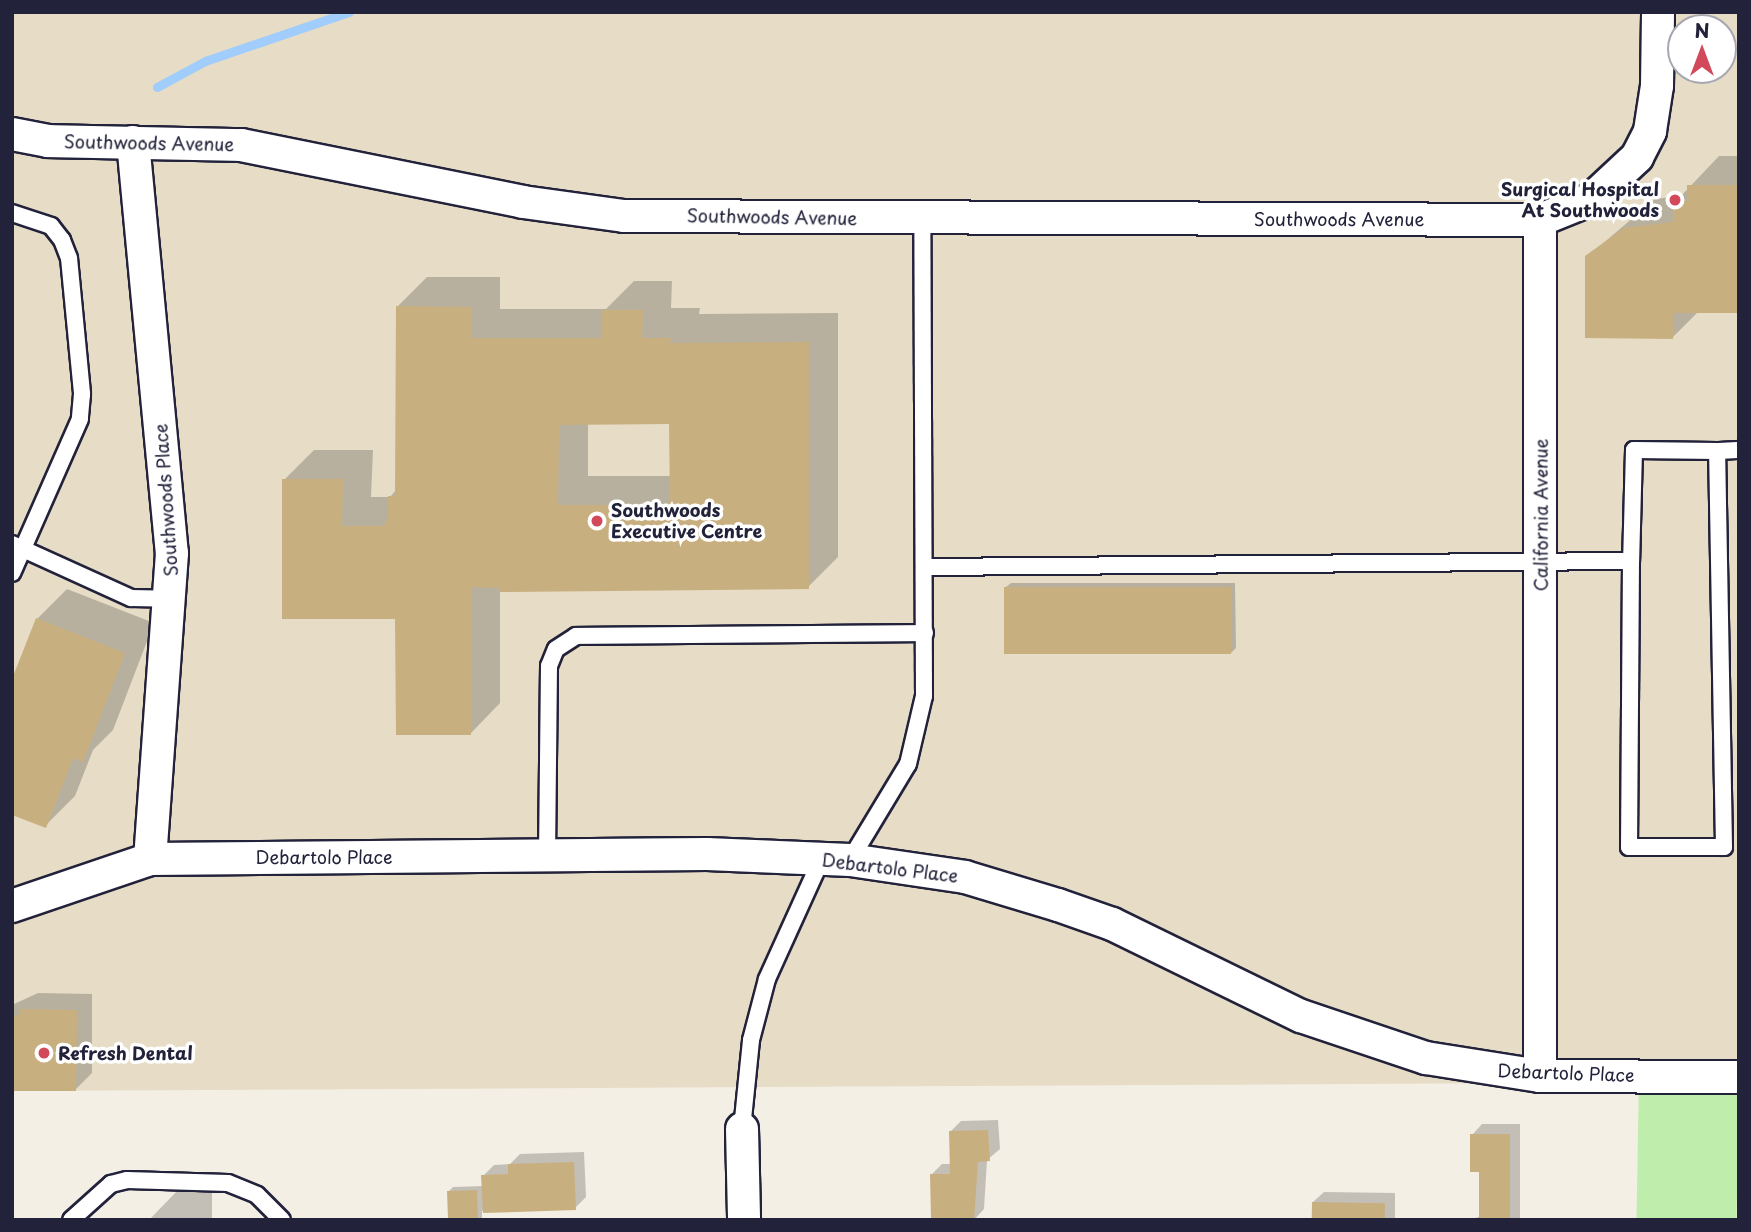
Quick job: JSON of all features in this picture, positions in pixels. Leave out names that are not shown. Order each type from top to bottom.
[{"type":"street","points":[[1540,220],[1592,199],[1637,157],[1650,131],[1657,86],[1658,12]]},
{"type":"street","name":"Southwoods Avenue","points":[[12,134],[48,141],[241,145],[523,202],[624,216],[1540,220]]},
{"type":"street","name":"Southwoods Place","points":[[133,142],[171,540],[170,599],[150,859]]},
{"type":"street","name":"California Avenue","points":[[1540,220],[1540,1076]]},
{"type":"street","name":"Debartolo Place","points":[[12,906],[150,859],[707,854],[836,859],[965,877],[1058,905],[1112,924],[1331,1028],[1426,1058],[1540,1076],[1739,1077]]},
{"type":"street","points":[[742,1129],[744,1220]]},
{"type":"lane","points":[[12,213],[51,226],[62,240],[69,258],[82,394],[80,419],[18,546],[12,573]]},
{"type":"lane","points":[[742,1129],[751,1040],[766,979],[836,859],[908,764],[924,696],[922,219]]},
{"type":"lane","points":[[1717,451],[1724,847],[1629,848],[1634,450],[1739,450]]},
{"type":"lane","points":[[18,546],[131,598],[170,599]]},
{"type":"lane","points":[[925,567],[1541,564],[1631,561]]},
{"type":"lane","points":[[547,857],[549,666],[556,649],[576,636],[925,633]]},
{"type":"lane","points":[[71,1220],[96,1195],[127,1180],[228,1183],[257,1195],[282,1220]]},
{"type":"shaded area","points":[[12,12],[1739,12],[1739,1082],[12,1091]]},
{"type":"green space","points":[[1639,1076],[1739,1078],[1737,1220],[1636,1220]]},
{"type":"building","points":[[1687,185],[1739,185],[1739,313],[1674,313],[1673,339],[1585,338],[1585,256],[1624,228],[1673,222],[1673,201],[1687,201]]},
{"type":"building","name":"Southwoods Executive Centre","points":[[396,306],[471,307],[471,338],[602,338],[602,310],[643,310],[642,338],[671,338],[670,343],[809,342],[809,589],[500,592],[500,588],[471,587],[471,735],[396,735],[395,619],[282,619],[282,479],[343,479],[342,526],[384,526],[388,517],[388,496],[395,496]],"holes":[[[669,424],[670,505],[558,505],[559,425]]]},
{"type":"building","points":[[1004,587],[1231,587],[1231,654],[1004,654]]},
{"type":"building","points":[[36,618],[125,653],[83,762],[73,758],[46,828],[12,815],[12,679]]},
{"type":"building","name":"Refresh Dental","points":[[20,1009],[77,1010],[76,1091],[12,1091],[12,1015],[20,1015]]},
{"type":"building","points":[[988,1130],[990,1161],[978,1162],[974,1220],[931,1219],[930,1174],[950,1174],[949,1131]]},
{"type":"building","points":[[1470,1134],[1510,1134],[1510,1220],[1479,1220],[1479,1172],[1470,1172]]},
{"type":"building","points":[[574,1162],[576,1210],[483,1213],[481,1175],[508,1174],[508,1164]]},
{"type":"building","points":[[477,1190],[478,1220],[448,1220],[447,1191]]},
{"type":"building","points":[[1312,1202],[1385,1203],[1385,1220],[1312,1220]]},
{"type":"waterway","points":[[157,87],[205,61],[349,12]]},
{"type":"place","name":"Surgical Hospital At Southwoods","points":[[1675,200]]},
{"type":"place","name":"Southwoods Executive Centre","points":[[597,521]]},
{"type":"place","name":"Refresh Dental","points":[[44,1053]]}]
